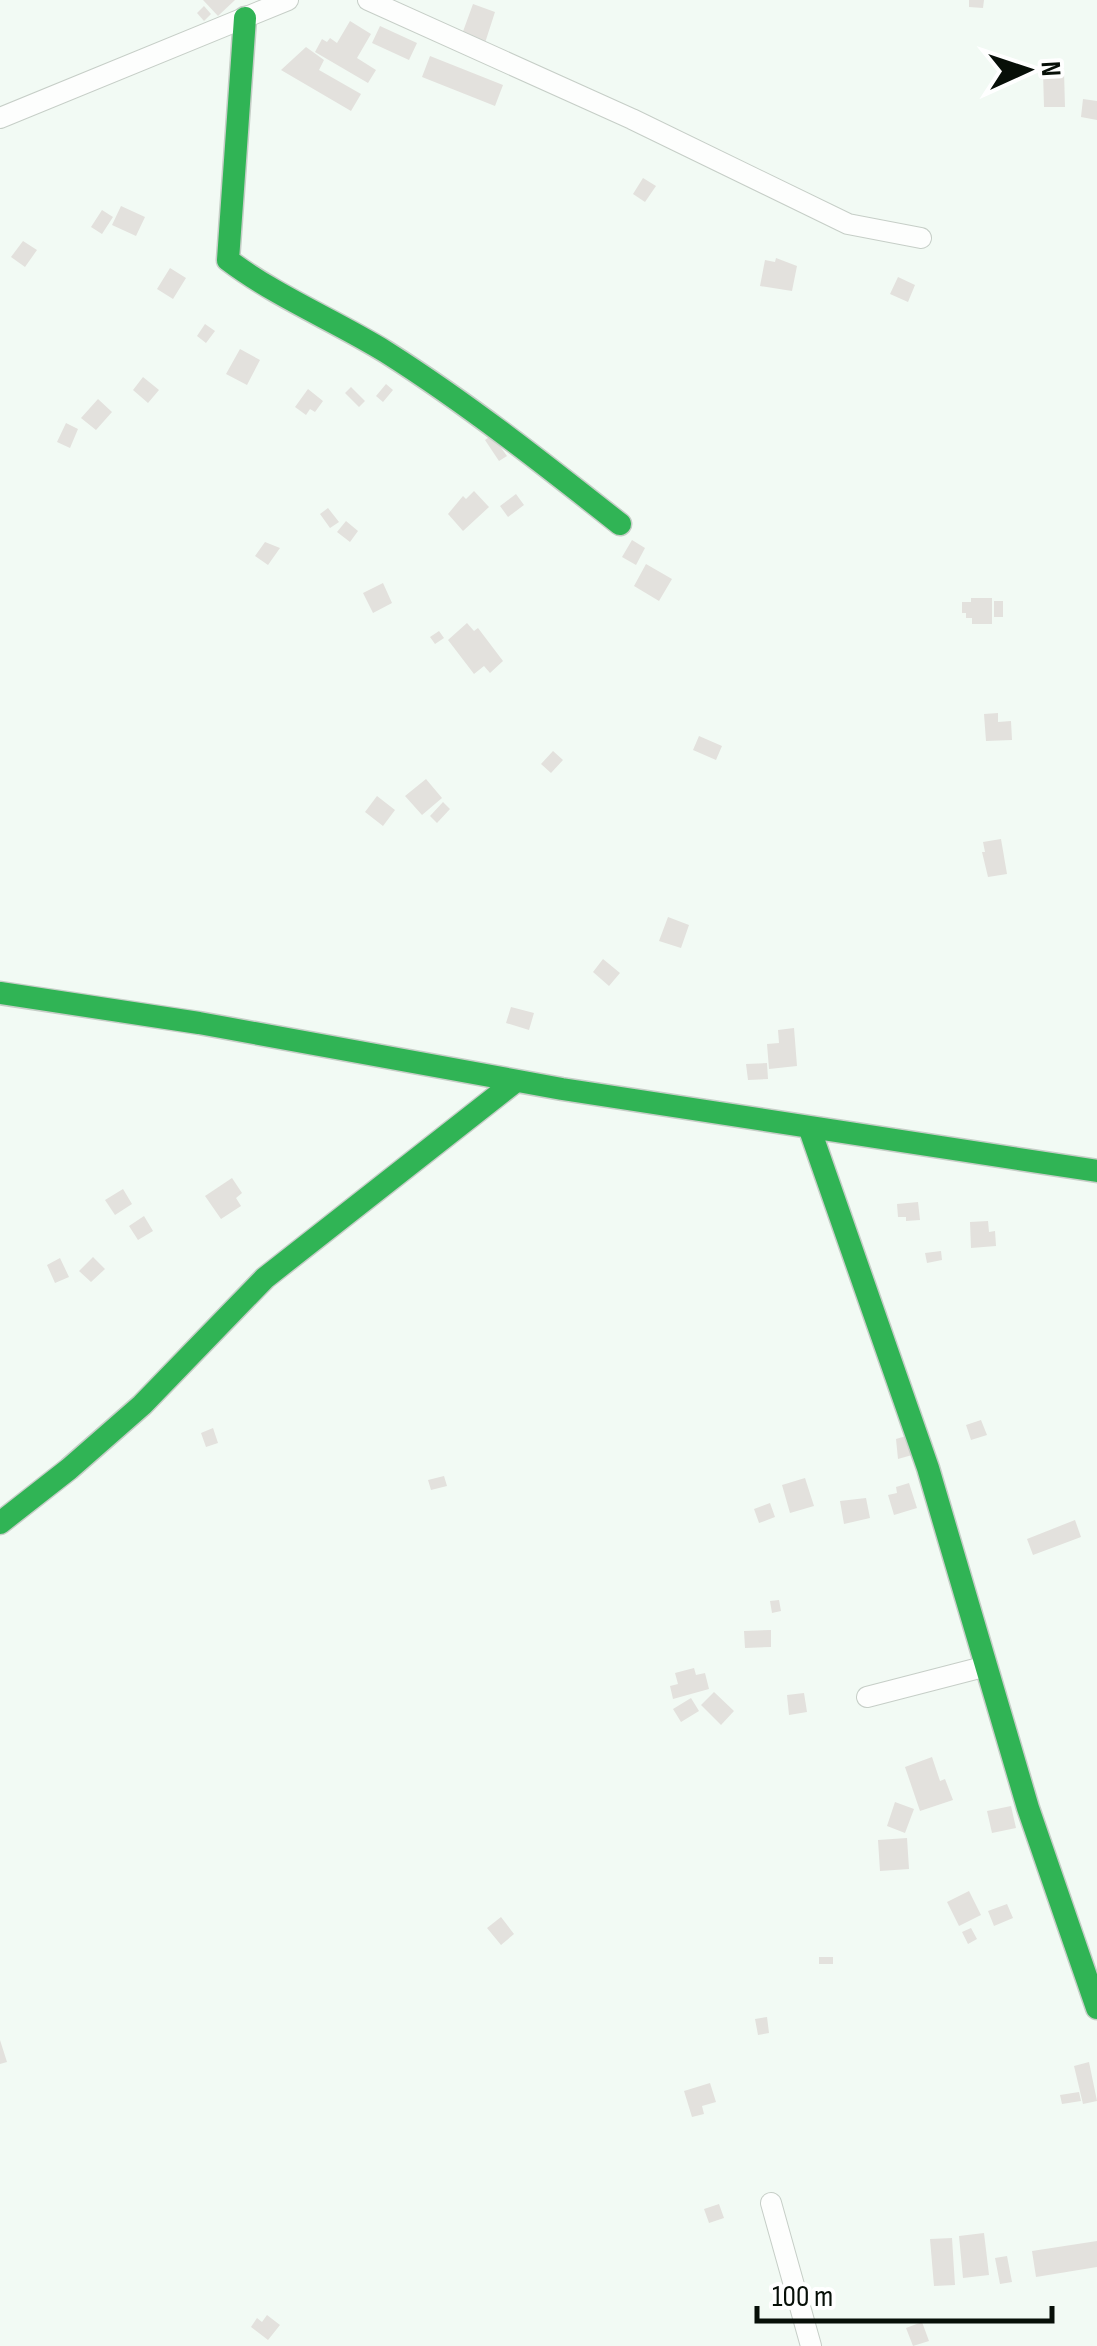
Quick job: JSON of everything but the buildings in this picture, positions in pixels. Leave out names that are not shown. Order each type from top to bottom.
[{"type":"street","points":[[0,118],[288,0]]},
{"type":"street","points":[[368,0],[632,119],[848,224],[920,238]]},
{"type":"street","points":[[245,18],[228,260],[252,280],[364,338],[445,390],[620,524]]},
{"type":"street","points":[[0,993],[199,1023],[516,1081],[1097,1171]]},
{"type":"street","points":[[0,1523],[142,1405],[264,1278],[516,1081]]},
{"type":"street","points":[[809,1127],[928,1468],[1028,1808],[1097,2008]]},
{"type":"street","points":[[868,1697],[986,1666]]},
{"type":"street","points":[[772,2203],[811,2346]]},
{"type":"traffic: fast","points":[[245,18],[228,260],[416,372],[620,524]]},
{"type":"traffic: fast","points":[[0,993],[199,1023],[562,1089],[1097,1171]]},
{"type":"traffic: fast","points":[[0,1523],[142,1405],[265,1278],[516,1081]]},
{"type":"traffic: fast","points":[[809,1127],[928,1468],[1028,1808],[1097,2008]]}]
